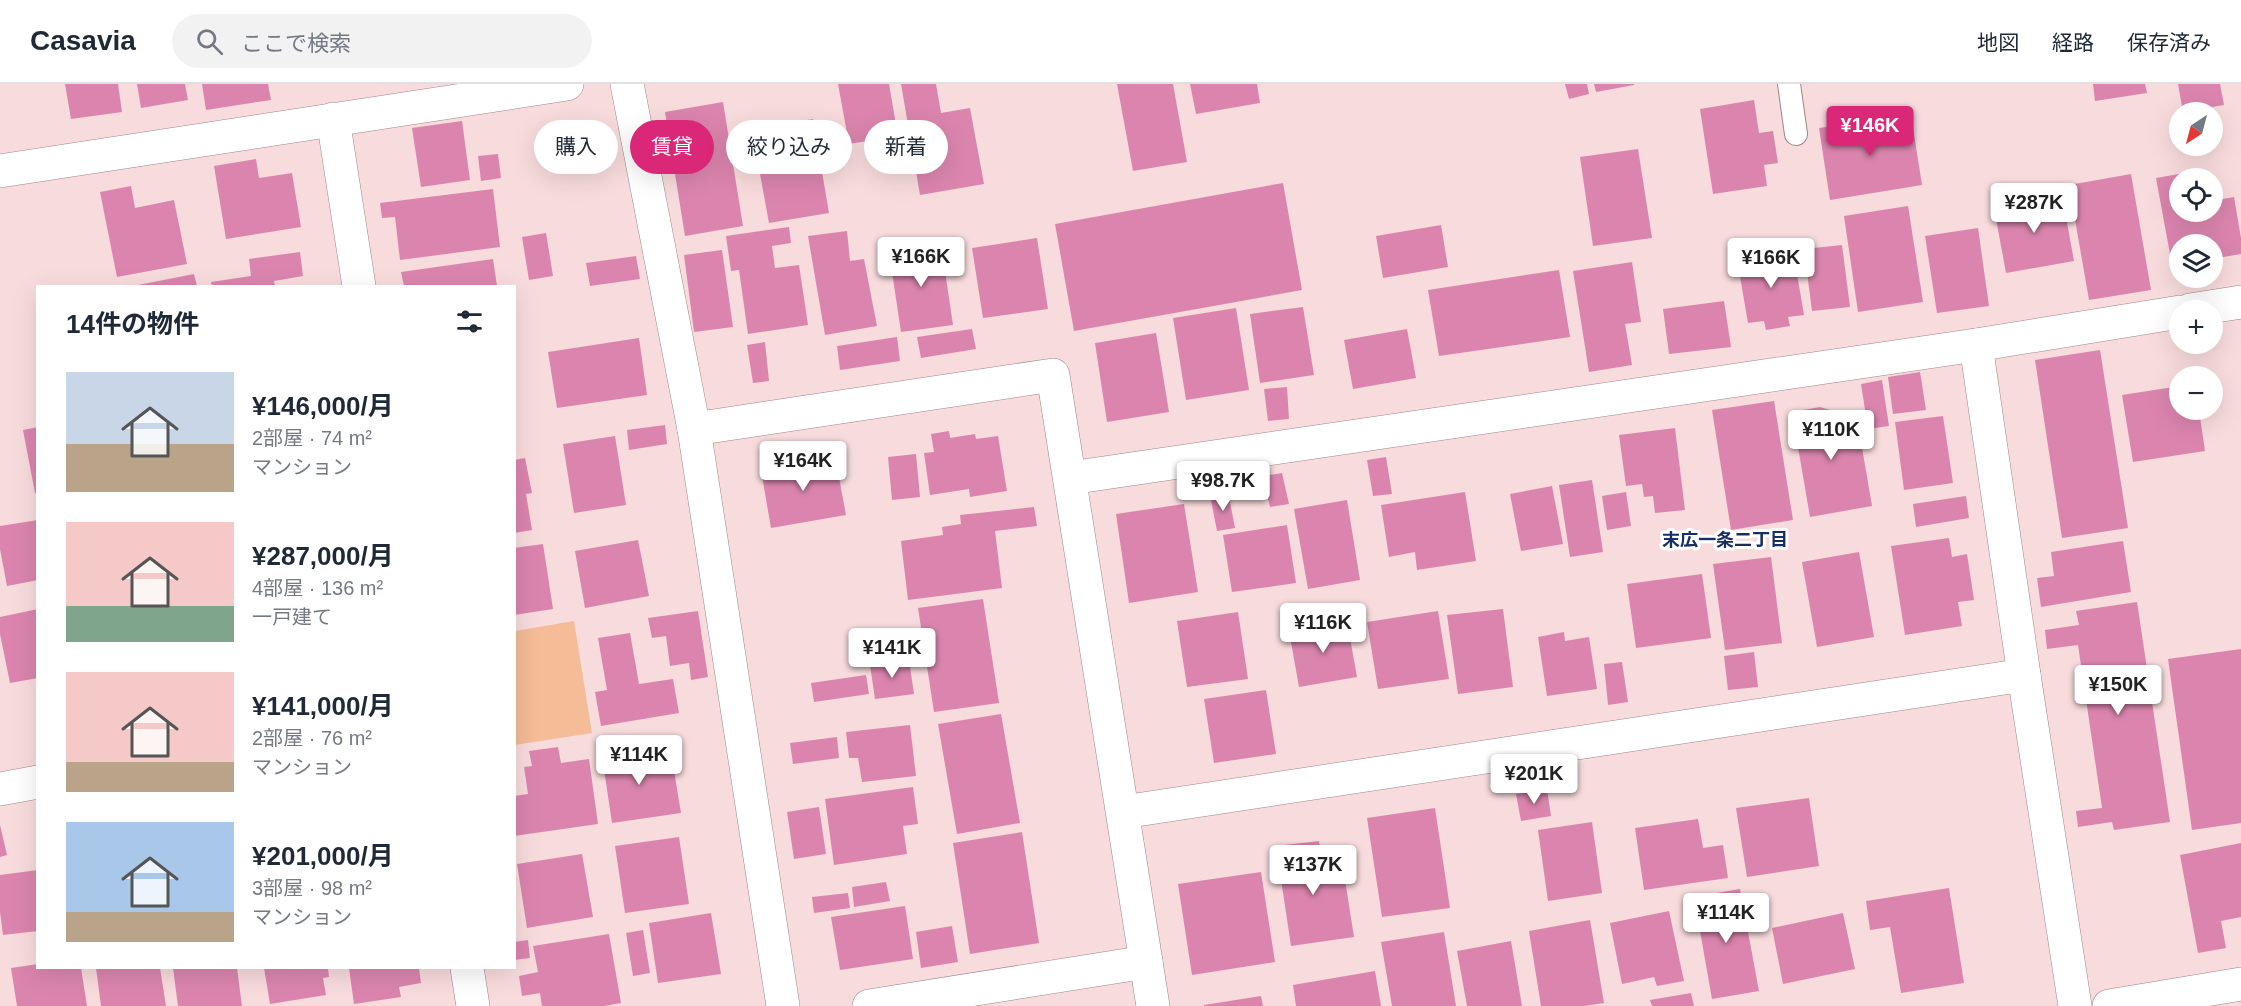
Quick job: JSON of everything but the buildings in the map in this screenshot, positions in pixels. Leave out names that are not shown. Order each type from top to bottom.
[{"type":"street","points":[[0,171],[567,84]]},
{"type":"street","points":[[627,84],[694,429],[783,1006]]},
{"type":"street","points":[[333,119],[359,285]]},
{"type":"street","points":[[2223,305],[2241,302]]},
{"type":"street","points":[[1070,478],[1976,345],[2169,314]]},
{"type":"street","points":[[1976,345],[2075,1006]]},
{"type":"street","points":[[694,429],[1053,375],[1153,1006]]},
{"type":"street","points":[[1123,812],[2024,675]]},
{"type":"street","points":[[0,789],[36,782]]},
{"type":"street","points":[[869,1006],[1146,962]]},
{"type":"street","points":[[466,969],[472,1006]]},
{"type":"street","points":[[2109,1006],[2241,984]]},
{"type":"lane","points":[[1789,84],[1796,134]]},
{"type":"shaded area","points":[[574,621],[592,733],[516,745],[516,631]]},
{"type":"district","name":"末広一条二丁目","points":[[1725,540]]}]
